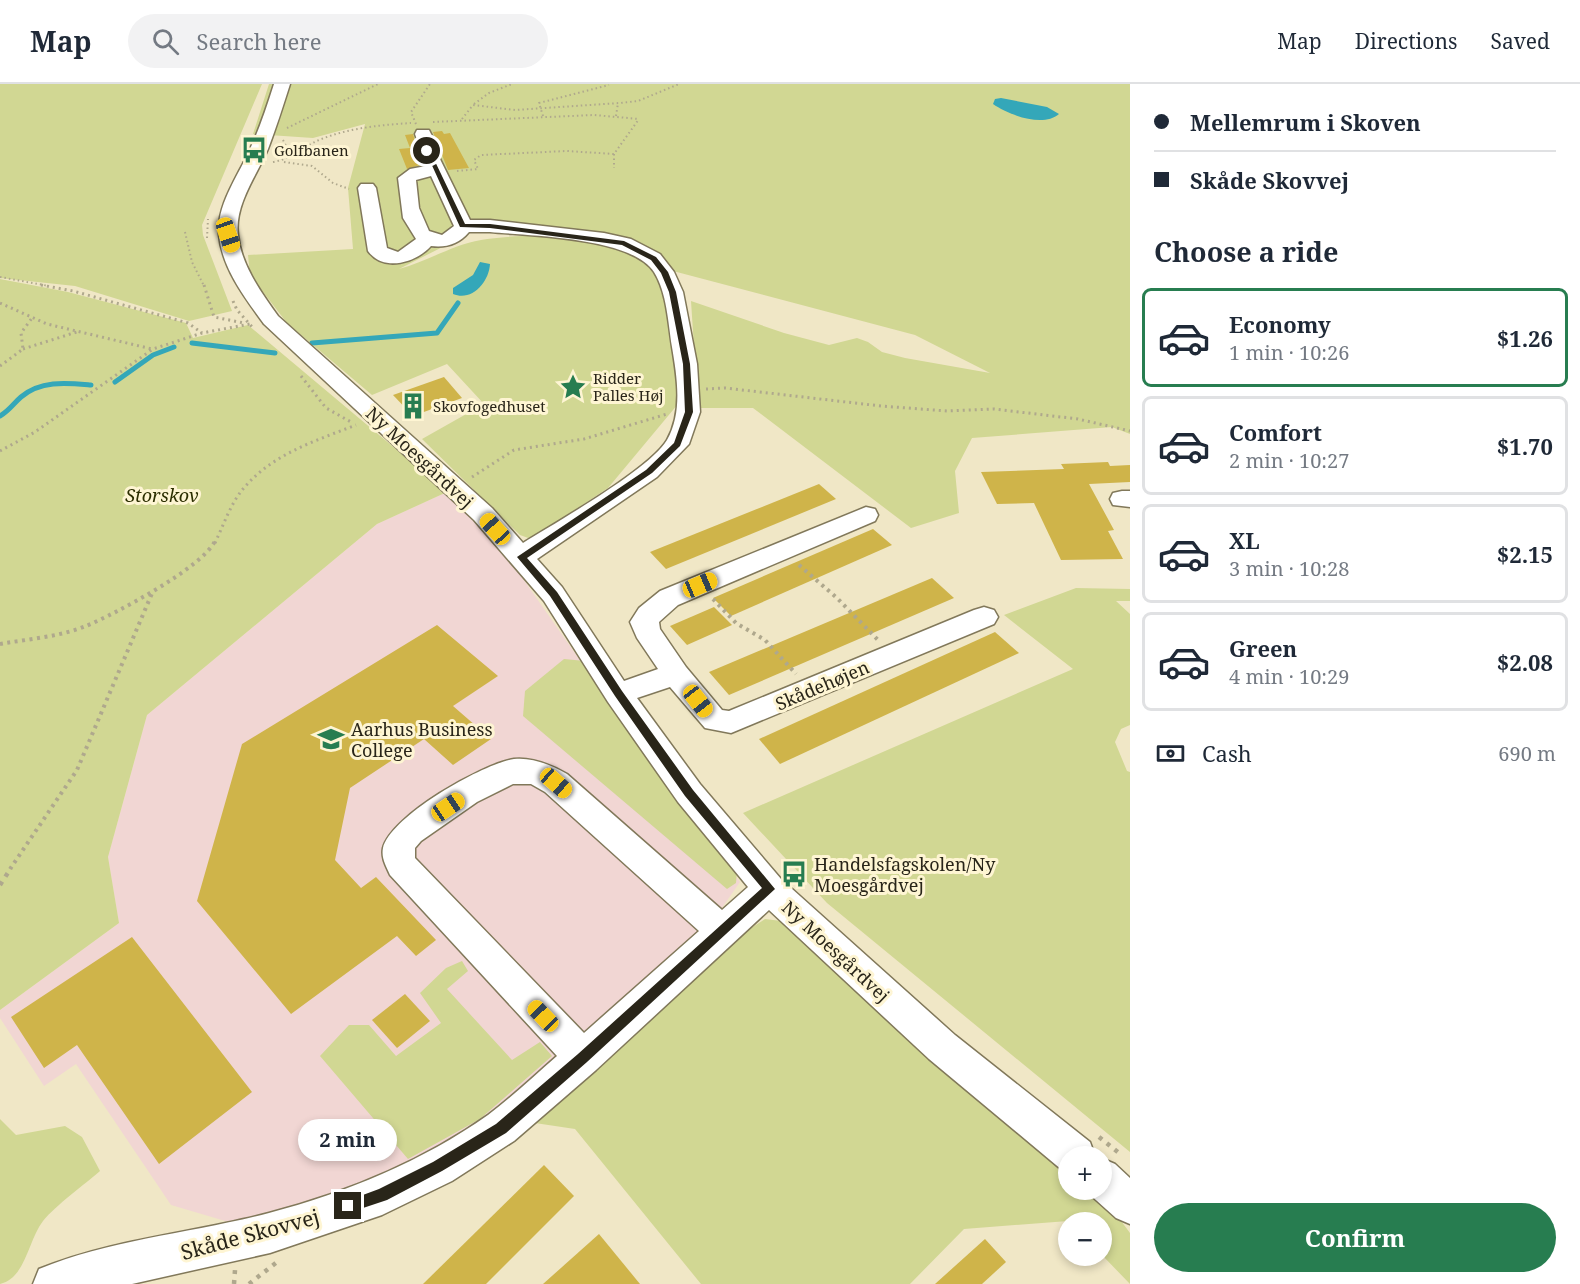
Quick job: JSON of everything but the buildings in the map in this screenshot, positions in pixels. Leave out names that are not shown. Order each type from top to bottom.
[{"type":"street","name":"Ny Moesgårdvej","points":[[282,84],[266,134],[229,216],[228,226],[228,235],[244,283],[271,320],[483,514],[521,557],[553,594],[618,694],[689,793],[769,889],[942,1047],[1084,1144]]},
{"type":"street","points":[[420,129],[429,148],[427,151],[463,226]]},
{"type":"street","points":[[438,172],[416,173],[407,178],[407,195],[419,235],[426,240],[452,238],[463,226],[490,226],[624,243],[653,258],[664,272],[673,292],[686,364],[689,412],[677,444],[649,472],[521,557]]},
{"type":"street","points":[[367,188],[378,251],[392,258],[412,255],[426,240]]},
{"type":"street","name":"Skådehøjen","points":[[866,515],[669,598],[649,615],[644,622],[647,631],[676,674],[709,715],[723,722],[740,720],[984,617]]},
{"type":"street","points":[[618,694],[676,674]]},
{"type":"street","points":[[583,1058],[401,865],[396,853],[401,841],[410,832],[486,781],[524,770],[542,775],[556,783],[722,931]]},
{"type":"street","name":"Skåde Skovvej","points":[[54,1284],[103,1270],[270,1233],[382,1195],[438,1167],[501,1128],[583,1058],[769,889]]},
{"type":"street","points":[[1112,1168],[1130,1204]]},
{"type":"path","points":[[286,129],[378,84]]},
{"type":"path","points":[[420,129],[411,112],[430,84]]},
{"type":"path","points":[[462,120],[473,105],[489,93],[512,84]]},
{"type":"path","points":[[473,105],[515,110],[618,103],[638,100],[679,84]]},
{"type":"path","points":[[543,116],[539,103],[609,85]]},
{"type":"path","points":[[616,116],[618,103]]},
{"type":"path","points":[[283,162],[326,138],[377,126],[420,129],[462,120],[543,116],[616,116],[639,119],[614,154],[614,168]]},
{"type":"path","points":[[282,140],[287,147],[299,152]]},
{"type":"path","points":[[438,172],[478,169],[474,160],[481,155],[567,151],[614,154]]},
{"type":"path","points":[[270,162],[312,166],[319,175],[339,187],[367,188]]},
{"type":"path","points":[[184,232],[192,262],[203,282],[214,317],[248,324]]},
{"type":"path","points":[[0,277],[73,291],[188,324],[202,333]]},
{"type":"path","points":[[0,303],[12,305],[44,323],[118,338],[153,350]]},
{"type":"path","points":[[23,349],[21,333],[32,318]]},
{"type":"path","points":[[0,451],[35,432],[153,350],[202,333],[271,320]]},
{"type":"path","points":[[0,366],[23,349],[81,330]]},
{"type":"path","points":[[688,391],[725,388],[881,406],[947,411],[994,409],[1078,419],[1130,431]]},
{"type":"path","points":[[449,483],[482,472],[495,460],[514,450],[584,439],[650,417],[689,412]]},
{"type":"path","points":[[0,644],[63,633],[86,626],[153,590],[200,561],[213,546],[242,490],[268,466],[287,453],[356,425]]},
{"type":"path","points":[[782,550],[837,598],[894,655]]},
{"type":"path","points":[[700,585],[736,623],[765,640],[810,691]]},
{"type":"path","points":[[0,885],[77,770],[153,590]]},
{"type":"shaded area","points":[[447,492],[498,543],[660,775],[740,882],[705,932],[478,1126],[374,1185],[249,1228],[171,1205],[76,1064],[44,1086],[0,1018],[0,1010],[119,923],[108,857],[147,715],[377,524]]},
{"type":"green space","points":[[0,84],[262,84],[202,225],[203,235],[232,311],[189,321],[75,286],[0,278]]},
{"type":"green space","points":[[269,84],[1130,84],[1130,434],[1112,427],[972,438],[955,471],[959,513],[911,528],[753,408],[698,408],[691,301],[784,333],[829,345],[857,338],[868,342],[882,352],[990,373],[915,335],[673,271],[657,255],[645,248],[488,224],[399,269],[470,242],[502,237],[554,236],[610,244],[634,254],[653,267],[665,285],[669,297],[673,327],[678,404],[608,488],[531,539],[520,535],[422,439],[484,404],[447,364],[372,395],[287,323],[250,275],[248,255],[353,249],[348,188],[365,124],[313,138],[253,134]]},
{"type":"green space","name":"Storskov","points":[[0,279],[68,292],[186,323],[193,338],[248,325],[447,492],[377,524],[147,715],[108,857],[119,923],[0,1010]]},
{"type":"green space","points":[[1076,588],[1130,589],[1130,601],[1116,601],[1130,614],[1130,725],[1121,729],[1115,742],[1127,771],[1130,772],[1130,1152],[827,903],[743,813],[1073,669],[1004,615]]},
{"type":"green space","points":[[564,659],[585,661],[737,871],[736,883],[727,889],[523,716],[525,691]]},
{"type":"green space","points":[[765,919],[789,922],[1058,1156],[1058,1200],[1105,1200],[1130,1233],[1130,1284],[1112,1265],[1112,1212],[1058,1212],[1058,1222],[964,1229],[910,1284],[701,1284],[575,1129],[535,1123],[748,930]]},
{"type":"green space","points":[[462,961],[468,971],[447,989],[512,1060],[540,1042],[552,1056],[480,1119],[408,1159],[320,1056],[349,1025],[369,1025],[396,1056],[441,1023],[420,993],[446,968]]},
{"type":"green space","points":[[0,1119],[16,1135],[65,1126],[82,1137],[100,1171],[43,1221],[16,1274],[0,1284]]},
{"type":"water","points":[[1001,98],[1047,107],[1059,114],[1044,120],[1017,116],[993,104],[995,99]]},
{"type":"water","points":[[480,262],[490,264],[483,284],[467,295],[453,294],[453,288],[473,275]]},
{"type":"waterway","points":[[312,343],[437,333],[458,303]]},
{"type":"waterway","points":[[192,343],[275,353]]},
{"type":"waterway","points":[[115,382],[153,355],[174,347]]},
{"type":"waterway","points":[[0,416],[21,397],[37,388],[54,384],[91,385]]},
{"type":"place","name":"Golfbanen","points":[[254,150]]},
{"type":"place","name":"Ridder Palles Høj","points":[[573,387]]},
{"type":"place","name":"Skovfogedhuset","points":[[413,406]]},
{"type":"place","name":"Aarhus Business College","points":[[331,739]]},
{"type":"place","name":"Handelsfagskolen/Ny Moesgårdvej","points":[[794,874]]},
{"type":"route","points":[[348,1206],[382,1195],[438,1167],[501,1128],[583,1058],[769,889],[689,793],[618,694],[553,594],[521,557],[649,472],[677,444],[689,412],[686,364],[673,292],[664,272],[653,258],[624,243],[490,226],[463,226],[427,151]]}]
